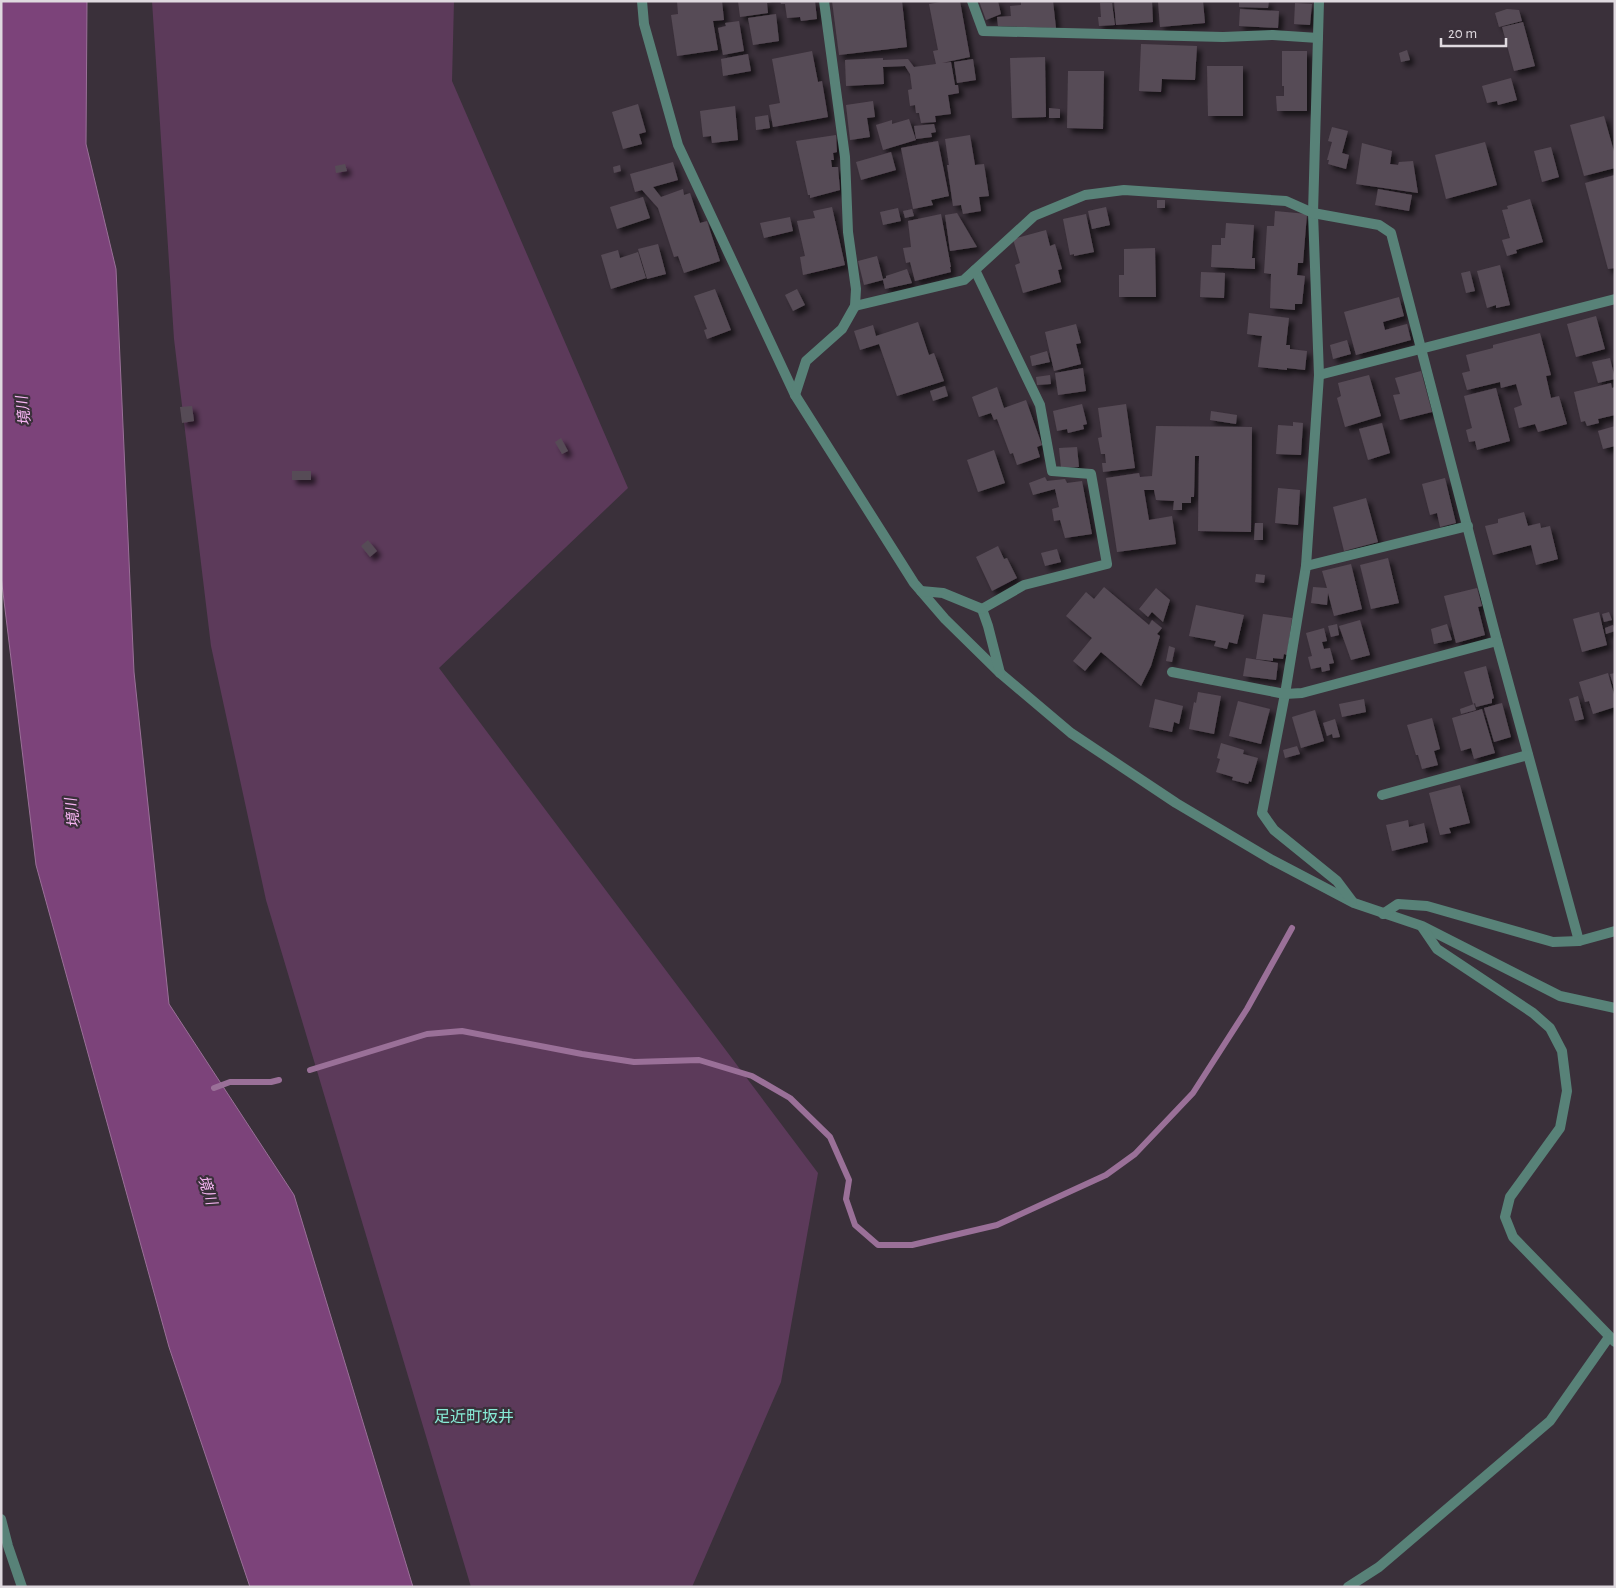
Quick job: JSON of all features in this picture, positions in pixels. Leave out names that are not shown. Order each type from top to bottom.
[{"type":"street","points":[[642,1],[644,24],[678,145],[795,395],[914,582],[945,619],[1000,673],[1071,733],[1168,797],[1272,860],[1354,903],[1422,926],[1560,996],[1615,1008]]},
{"type":"street","points":[[795,395],[806,360],[842,329],[854,306],[856,290],[848,232],[845,157],[824,1]]},
{"type":"street","points":[[972,1],[983,31],[1223,37],[1273,35],[1318,38]]},
{"type":"street","points":[[1319,1],[1313,213],[1319,375],[1306,566],[1285,694],[1262,813],[1274,830],[1337,881],[1354,903]]},
{"type":"street","points":[[854,306],[964,280],[1034,216],[1085,195],[1124,190],[1286,201],[1313,213],[1379,224],[1391,233],[1497,641],[1579,941]]},
{"type":"street","points":[[975,270],[1040,405],[1052,472],[1091,474],[1108,564],[1024,586],[982,609]]},
{"type":"street","points":[[1319,375],[1615,299]]},
{"type":"street","points":[[1306,566],[1468,526]]},
{"type":"street","points":[[921,591],[943,593],[982,609],[1000,673]]},
{"type":"street","points":[[1172,672],[1285,694],[1302,693],[1497,641]]},
{"type":"street","points":[[1382,795],[1528,755]]},
{"type":"street","points":[[1382,914],[1398,904],[1427,906],[1553,942],[1579,941],[1615,931]]},
{"type":"street","points":[[1348,1587],[1379,1567],[1550,1421],[1612,1339],[1513,1237],[1505,1217],[1510,1197],[1560,1128],[1567,1091],[1562,1051],[1550,1028],[1533,1013],[1437,949],[1422,926]]},
{"type":"street","points":[[1,1519],[22,1587]]},
{"type":"shaded area","points":[[152,1],[454,1],[452,81],[628,488],[439,668],[818,1173],[781,1382],[692,1587],[471,1587],[266,900],[211,646],[174,339]]},
{"type":"water","name":"境川","points":[[1,1],[87,1],[86,144],[116,269],[134,672],[169,1004],[294,1195],[413,1587],[250,1587],[169,1347],[36,865],[1,576]]},
{"type":"building","points":[[677,1],[722,1],[724,20],[713,21],[718,50],[677,56],[671,15],[678,14]]},
{"type":"building","points":[[738,1],[772,2],[767,3],[768,13],[740,17]]},
{"type":"building","points":[[780,1],[815,1],[817,19],[801,21],[800,17],[787,18],[785,4],[781,4]]},
{"type":"building","points":[[832,1],[902,1],[907,47],[839,55]]},
{"type":"building","points":[[960,1],[970,57],[942,63],[951,62],[955,85],[958,85],[959,93],[948,95],[951,114],[935,116],[936,122],[921,123],[919,113],[916,113],[915,105],[910,106],[908,90],[912,89],[910,74],[905,66],[883,67],[884,84],[846,86],[845,60],[908,59],[914,67],[936,64],[933,51],[938,50],[929,4]]},
{"type":"building","points":[[979,1],[998,1],[1001,14],[986,20]]},
{"type":"building","points":[[1021,1],[1053,1],[1056,28],[998,26],[997,17],[1011,16],[1010,6],[1021,5]]},
{"type":"building","points":[[1114,1],[1152,1],[1153,22],[1116,25]]},
{"type":"building","points":[[1158,1],[1203,1],[1205,23],[1160,27]]},
{"type":"building","points":[[1239,1],[1269,1],[1268,8],[1239,7]]},
{"type":"building","points":[[1100,3],[1112,3],[1115,25],[1099,26],[1098,17],[1101,17]]},
{"type":"building","points":[[1295,3],[1312,4],[1310,25],[1294,24]]},
{"type":"building","points":[[1240,9],[1279,11],[1278,28],[1239,26]]},
{"type":"building","points":[[1507,9],[1519,10],[1522,21],[1499,27],[1495,13]]},
{"type":"building","points":[[776,14],[779,41],[753,45],[748,18]]},
{"type":"building","points":[[739,21],[744,51],[723,55],[718,28],[726,26],[725,23]]},
{"type":"building","points":[[1523,22],[1535,66],[1514,71],[1502,27]]},
{"type":"building","points":[[1141,44],[1197,46],[1195,80],[1162,79],[1161,92],[1139,91]]},
{"type":"building","points":[[1407,50],[1410,60],[1401,62],[1399,53]]},
{"type":"building","points":[[812,51],[818,82],[822,81],[828,117],[773,127],[769,105],[780,103],[772,59]]},
{"type":"building","points":[[1282,51],[1307,51],[1307,111],[1277,111],[1276,96],[1284,96],[1284,86],[1282,86]]},
{"type":"building","points":[[748,54],[751,71],[723,76],[721,59]]},
{"type":"building","points":[[1045,57],[1046,117],[1012,118],[1010,58]]},
{"type":"building","points":[[973,59],[976,80],[957,83],[954,62]]},
{"type":"building","points":[[1207,66],[1243,66],[1243,116],[1208,116]]},
{"type":"building","points":[[1068,71],[1104,71],[1103,129],[1067,128]]},
{"type":"building","points":[[1511,78],[1517,100],[1498,105],[1497,101],[1487,103],[1482,86]]},
{"type":"building","points":[[873,101],[875,117],[867,118],[870,137],[850,140],[846,105]]},
{"type":"building","points":[[638,104],[646,132],[639,134],[642,144],[623,149],[612,112]]},
{"type":"building","points":[[735,106],[738,140],[712,143],[711,136],[703,137],[700,111]]},
{"type":"building","points":[[1049,108],[1060,109],[1060,118],[1049,118]]},
{"type":"building","points":[[768,115],[770,128],[756,130],[755,117]]},
{"type":"building","points":[[1604,116],[1615,155],[1615,168],[1584,176],[1570,125]]},
{"type":"building","points":[[909,119],[916,140],[883,150],[876,125],[892,120],[892,124]]},
{"type":"building","points":[[934,124],[936,132],[931,133],[932,137],[916,139],[914,126]]},
{"type":"building","points":[[1332,127],[1348,131],[1342,153],[1349,155],[1346,169],[1328,164],[1329,160],[1327,160],[1332,142],[1328,141]]},
{"type":"building","points":[[836,135],[837,152],[833,153],[834,160],[831,160],[832,167],[838,167],[840,190],[810,198],[796,141]]},
{"type":"building","points":[[970,135],[975,165],[984,164],[989,196],[979,197],[981,211],[963,214],[961,205],[953,206],[945,139]]},
{"type":"building","points":[[938,141],[949,196],[931,200],[933,205],[913,209],[901,148]]},
{"type":"building","points":[[1485,142],[1497,185],[1446,199],[1435,155]]},
{"type":"building","points":[[1362,143],[1392,151],[1390,164],[1398,165],[1399,162],[1413,161],[1418,193],[1356,184]]},
{"type":"building","points":[[1551,147],[1559,177],[1542,182],[1534,151]]},
{"type":"building","points":[[891,152],[896,170],[861,180],[856,162]]},
{"type":"building","points":[[673,162],[678,180],[653,187],[661,197],[683,189],[684,195],[690,193],[700,223],[707,221],[720,261],[684,273],[678,256],[674,257],[658,208],[642,190],[635,192],[630,174]]},
{"type":"building","points":[[345,164],[347,171],[336,173],[335,166]]},
{"type":"building","points":[[620,165],[621,171],[614,173],[613,167]]},
{"type":"building","points":[[1615,175],[1615,268],[1608,269],[1585,183]]},
{"type":"building","points":[[1378,189],[1412,195],[1409,211],[1375,205]]},
{"type":"building","points":[[643,197],[650,218],[617,229],[610,207]]},
{"type":"building","points":[[1530,199],[1543,242],[1516,250],[1517,253],[1507,256],[1502,240],[1510,238],[1502,210],[1508,209],[1507,206]]},
{"type":"building","points":[[1157,200],[1165,200],[1165,208],[1157,208]]},
{"type":"building","points":[[832,207],[845,265],[803,275],[800,257],[805,256],[797,221],[815,218],[813,211]]},
{"type":"building","points":[[1106,207],[1110,225],[1092,229],[1088,211]]},
{"type":"building","points":[[898,208],[901,221],[883,225],[880,212]]},
{"type":"building","points":[[912,209],[914,216],[905,218],[903,211]]},
{"type":"building","points":[[1275,211],[1307,214],[1303,263],[1298,263],[1297,275],[1305,276],[1302,304],[1295,304],[1295,310],[1270,308],[1271,274],[1264,273],[1267,226],[1274,226]]},
{"type":"building","points":[[957,213],[977,247],[950,251],[945,215]]},
{"type":"building","points":[[941,214],[951,272],[915,281],[910,262],[906,263],[903,248],[911,247],[908,221]]},
{"type":"building","points":[[1086,214],[1094,252],[1070,255],[1063,219]]},
{"type":"building","points":[[790,217],[793,231],[764,238],[760,223]]},
{"type":"building","points":[[1226,223],[1254,225],[1252,258],[1255,258],[1255,269],[1211,267],[1212,245],[1221,245],[1221,238],[1225,238]]},
{"type":"building","points":[[1046,230],[1050,246],[1055,244],[1062,269],[1058,270],[1061,282],[1023,293],[1015,265],[1020,263],[1013,239]]},
{"type":"building","points":[[658,244],[666,274],[647,279],[638,249]]},
{"type":"building","points":[[1155,248],[1156,297],[1119,297],[1119,275],[1124,275],[1124,249]]},
{"type":"building","points":[[618,250],[620,258],[638,252],[646,278],[611,289],[601,255]]},
{"type":"building","points":[[877,256],[883,279],[886,276],[907,269],[912,283],[885,289],[883,280],[864,285],[858,261]]},
{"type":"building","points":[[1500,265],[1510,305],[1496,308],[1496,305],[1487,308],[1477,271]]},
{"type":"building","points":[[1470,271],[1475,291],[1466,293],[1461,273]]},
{"type":"building","points":[[1201,272],[1225,273],[1224,298],[1200,297]]},
{"type":"building","points":[[715,289],[731,330],[707,339],[704,330],[707,329],[694,296]]},
{"type":"building","points":[[797,289],[805,305],[793,311],[785,295]]},
{"type":"building","points":[[1399,297],[1404,316],[1383,322],[1385,330],[1407,324],[1411,340],[1356,355],[1344,312]]},
{"type":"building","points":[[1249,313],[1289,318],[1286,345],[1290,345],[1290,349],[1307,351],[1305,370],[1258,367],[1262,336],[1247,334]]},
{"type":"building","points":[[1596,316],[1605,349],[1576,357],[1567,324]]},
{"type":"building","points":[[918,322],[929,355],[934,353],[944,381],[897,396],[879,344],[860,350],[854,331],[873,325],[876,336]]},
{"type":"building","points":[[1076,324],[1081,343],[1076,344],[1081,364],[1054,371],[1045,332]]},
{"type":"building","points":[[1540,333],[1551,375],[1546,376],[1551,398],[1559,396],[1567,424],[1538,432],[1535,424],[1519,428],[1514,408],[1522,405],[1516,384],[1501,388],[1500,382],[1467,390],[1462,373],[1470,371],[1466,355],[1493,348],[1493,345]]},
{"type":"building","points":[[1347,340],[1351,354],[1333,359],[1330,345]]},
{"type":"building","points":[[1047,351],[1050,362],[1032,366],[1030,356]]},
{"type":"building","points":[[1610,358],[1615,379],[1598,383],[1592,362]]},
{"type":"building","points":[[1083,368],[1086,391],[1058,395],[1055,373]]},
{"type":"building","points":[[1421,371],[1432,412],[1400,420],[1393,395],[1400,394],[1395,378]]},
{"type":"building","points":[[1050,375],[1051,384],[1037,385],[1036,377]]},
{"type":"building","points":[[1369,375],[1381,416],[1345,427],[1337,398],[1341,396],[1338,383]]},
{"type":"building","points":[[1611,383],[1612,388],[1615,387],[1615,415],[1598,419],[1599,423],[1587,426],[1585,421],[1581,422],[1574,392]]},
{"type":"building","points":[[945,386],[948,396],[933,401],[930,391]]},
{"type":"building","points":[[997,387],[1004,408],[1026,400],[1042,445],[1037,447],[1040,457],[1017,465],[1013,453],[1010,454],[997,419],[994,420],[991,413],[979,417],[972,397]]},
{"type":"building","points":[[1496,388],[1510,441],[1477,450],[1475,441],[1469,442],[1466,430],[1472,428],[1464,396]]},
{"type":"building","points":[[1082,404],[1087,424],[1083,425],[1084,429],[1068,433],[1067,429],[1057,431],[1053,411]]},
{"type":"building","points":[[1126,404],[1135,468],[1103,472],[1102,463],[1106,463],[1105,454],[1101,454],[1098,438],[1102,437],[1098,408]]},
{"type":"building","points":[[192,406],[194,421],[182,423],[180,407]]},
{"type":"building","points":[[1211,411],[1237,415],[1236,424],[1210,420]]},
{"type":"building","points":[[1293,422],[1303,423],[1301,455],[1276,454],[1278,425],[1293,426]]},
{"type":"building","points":[[1382,423],[1390,453],[1368,460],[1359,429]]},
{"type":"building","points":[[1156,426],[1252,427],[1251,532],[1198,531],[1199,456],[1195,456],[1194,497],[1191,497],[1191,503],[1182,503],[1182,510],[1173,510],[1174,501],[1156,500],[1154,490],[1144,490],[1149,520],[1172,516],[1176,544],[1117,552],[1106,478],[1139,473],[1140,477],[1152,476]]},
{"type":"building","points":[[1615,426],[1615,446],[1603,449],[1598,431]]},
{"type":"building","points":[[561,438],[568,451],[562,454],[555,442]]},
{"type":"building","points":[[1077,447],[1079,467],[1061,468],[1059,448]]},
{"type":"building","points":[[994,450],[1005,483],[978,492],[967,460]]},
{"type":"building","points":[[292,471],[311,471],[311,480],[292,480]]},
{"type":"building","points":[[1045,477],[1047,481],[1065,479],[1067,483],[1082,481],[1092,534],[1065,538],[1060,520],[1054,521],[1052,509],[1059,507],[1055,489],[1033,495],[1029,483]]},
{"type":"building","points":[[1445,478],[1456,523],[1440,527],[1437,513],[1430,515],[1422,484]]},
{"type":"building","points":[[1278,488],[1300,490],[1298,525],[1275,523]]},
{"type":"building","points":[[1366,498],[1378,542],[1344,551],[1333,507]]},
{"type":"building","points":[[1524,512],[1528,526],[1540,523],[1541,528],[1550,526],[1558,559],[1536,565],[1531,545],[1493,555],[1485,526],[1498,523],[1498,519]]},
{"type":"building","points":[[1255,523],[1263,523],[1263,540],[1254,540]]},
{"type":"building","points":[[368,540],[377,551],[370,557],[361,546]]},
{"type":"building","points":[[998,546],[1004,559],[1007,558],[1017,578],[992,591],[976,557]]},
{"type":"building","points":[[1057,549],[1061,562],[1045,566],[1041,553]]},
{"type":"building","points":[[1388,558],[1399,603],[1371,609],[1360,565]]},
{"type":"building","points":[[1351,564],[1362,609],[1334,616],[1328,593],[1327,605],[1311,603],[1313,587],[1327,588],[1322,571]]},
{"type":"building","points":[[1256,574],[1265,575],[1264,583],[1255,582]]},
{"type":"building","points":[[1104,587],[1149,625],[1152,620],[1162,628],[1157,634],[1160,636],[1151,666],[1141,686],[1101,652],[1085,671],[1073,661],[1092,638],[1066,616],[1086,592],[1094,599]]},
{"type":"building","points":[[1156,588],[1170,600],[1163,622],[1152,612],[1148,617],[1139,609]]},
{"type":"building","points":[[1477,588],[1482,606],[1478,607],[1485,635],[1456,643],[1444,596]]},
{"type":"building","points":[[1196,605],[1244,615],[1237,644],[1229,642],[1227,649],[1214,646],[1216,641],[1189,636]]},
{"type":"building","points":[[1599,612],[1607,645],[1582,652],[1573,619]]},
{"type":"building","points":[[1609,612],[1612,620],[1604,622],[1602,614]]},
{"type":"building","points":[[1263,614],[1292,618],[1287,655],[1284,654],[1283,659],[1273,658],[1273,661],[1256,659]]},
{"type":"building","points":[[1360,620],[1370,655],[1351,660],[1339,626]]},
{"type":"building","points":[[1337,624],[1339,635],[1331,637],[1328,626]]},
{"type":"building","points":[[1447,624],[1452,640],[1434,644],[1431,629]]},
{"type":"building","points":[[1613,625],[1615,631],[1606,634],[1605,628]]},
{"type":"building","points":[[1324,628],[1327,641],[1322,642],[1324,649],[1330,648],[1334,663],[1329,664],[1330,670],[1322,672],[1321,667],[1311,669],[1308,657],[1312,656],[1306,633]]},
{"type":"building","points":[[1169,646],[1175,648],[1172,662],[1166,661]]},
{"type":"building","points":[[1246,658],[1278,663],[1276,680],[1243,676]]},
{"type":"building","points":[[1486,666],[1494,698],[1492,703],[1476,707],[1475,703],[1473,704],[1464,672]]},
{"type":"building","points":[[1608,673],[1615,698],[1615,707],[1593,714],[1589,701],[1585,702],[1579,682]]},
{"type":"building","points":[[1615,673],[1615,688],[1614,688],[1610,674]]},
{"type":"building","points":[[1198,692],[1221,696],[1214,734],[1189,729],[1194,702],[1196,703]]},
{"type":"building","points":[[1578,696],[1584,719],[1575,721],[1569,699]]},
{"type":"building","points":[[1155,699],[1183,706],[1179,724],[1174,722],[1172,732],[1149,727]]},
{"type":"building","points":[[1364,699],[1366,712],[1342,717],[1339,704]]},
{"type":"building","points":[[1238,701],[1270,709],[1261,744],[1229,736]]},
{"type":"building","points":[[1502,703],[1511,737],[1494,742],[1484,708]]},
{"type":"building","points":[[1474,704],[1476,710],[1461,714],[1460,709]]},
{"type":"building","points":[[1482,709],[1495,753],[1474,759],[1471,748],[1461,751],[1452,718]]},
{"type":"building","points":[[1315,710],[1324,741],[1301,748],[1292,717]]},
{"type":"building","points":[[1432,718],[1440,749],[1434,751],[1438,765],[1422,769],[1407,725]]},
{"type":"building","points":[[1335,719],[1340,737],[1333,738],[1332,734],[1327,736],[1323,723]]},
{"type":"building","points":[[1221,743],[1244,750],[1243,754],[1258,758],[1251,782],[1249,781],[1248,784],[1232,780],[1233,777],[1216,772],[1220,759],[1217,758]]},
{"type":"building","points":[[1297,746],[1300,754],[1285,758],[1283,750]]},
{"type":"building","points":[[1460,785],[1470,823],[1449,828],[1451,833],[1440,835],[1429,793]]},
{"type":"building","points":[[1408,820],[1409,827],[1424,823],[1428,842],[1392,851],[1386,825]]},
{"type":"waterway","points":[[310,1070],[427,1034],[462,1031],[634,1062],[699,1060],[752,1076],[790,1098],[830,1137],[849,1180],[846,1199],[855,1225],[878,1245],[912,1245],[997,1225],[1106,1175],[1135,1154],[1193,1093],[1247,1009],[1292,928]]},
{"type":"waterway","points":[[214,1088],[230,1082],[271,1082],[279,1080]]},
{"type":"district","name":"足近町坂井","points":[[474,1417]]}]
